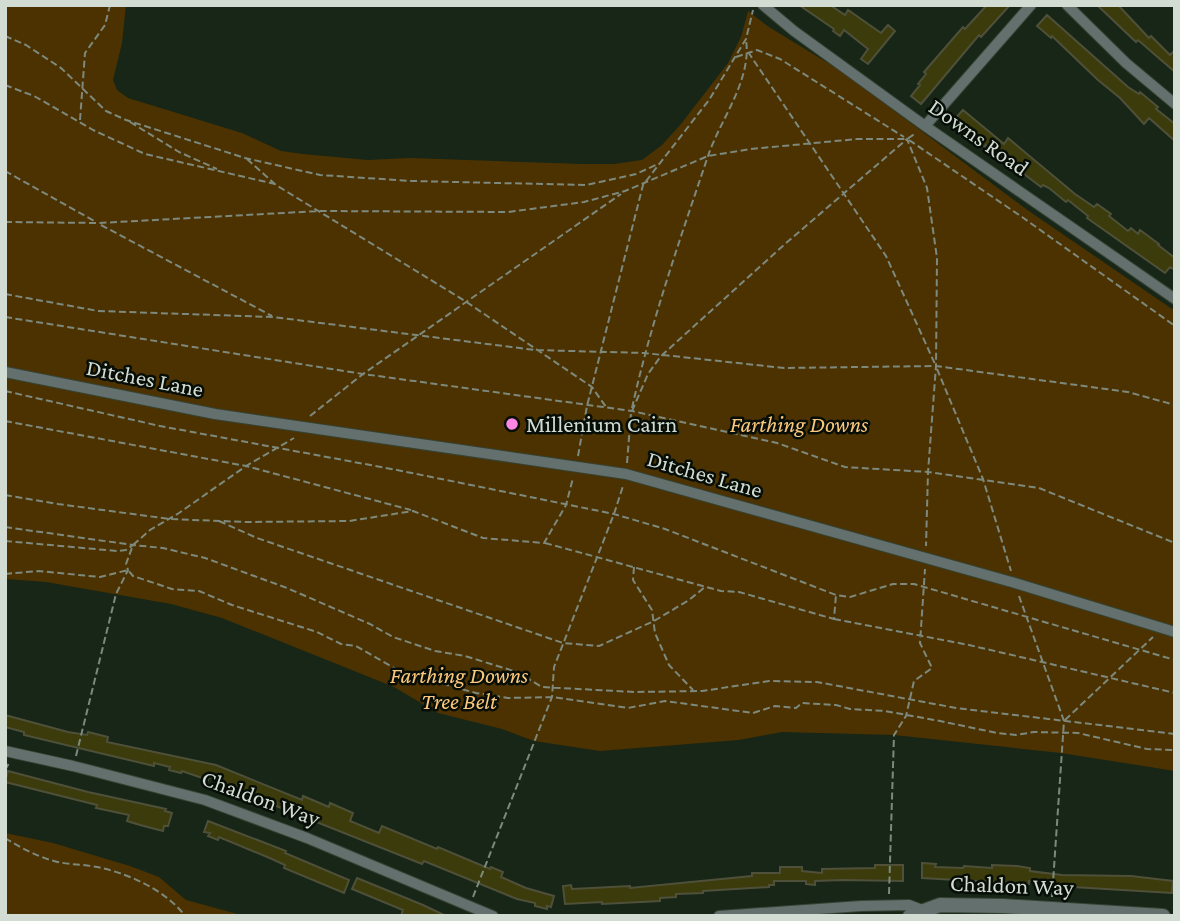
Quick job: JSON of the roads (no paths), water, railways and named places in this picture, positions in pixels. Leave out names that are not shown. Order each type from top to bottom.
[{"type":"street","name":"Downs Road","points":[[763,5],[794,31],[925,126],[1175,299]]},
{"type":"street","points":[[925,126],[1031,5]]},
{"type":"street","points":[[1067,5],[1126,63],[1175,104]]},
{"type":"street","name":"Ditches Lane","points":[[5,372],[215,414],[626,474],[1015,583],[1175,632]]},
{"type":"street","name":"Chaldon Way","points":[[5,751],[205,800],[307,838],[493,916]]},
{"type":"street","name":"Chaldon Way","points":[[719,916],[865,911],[909,905],[916,913],[940,905],[1163,916]]},
{"type":"place","name":"Millenium Cairn","points":[[512,424]]},
{"type":"park label","name":"Farthing Downs","points":[[799,424]]},
{"type":"park label","name":"Farthing Downs Tree Belt","points":[[459,688]]}]
